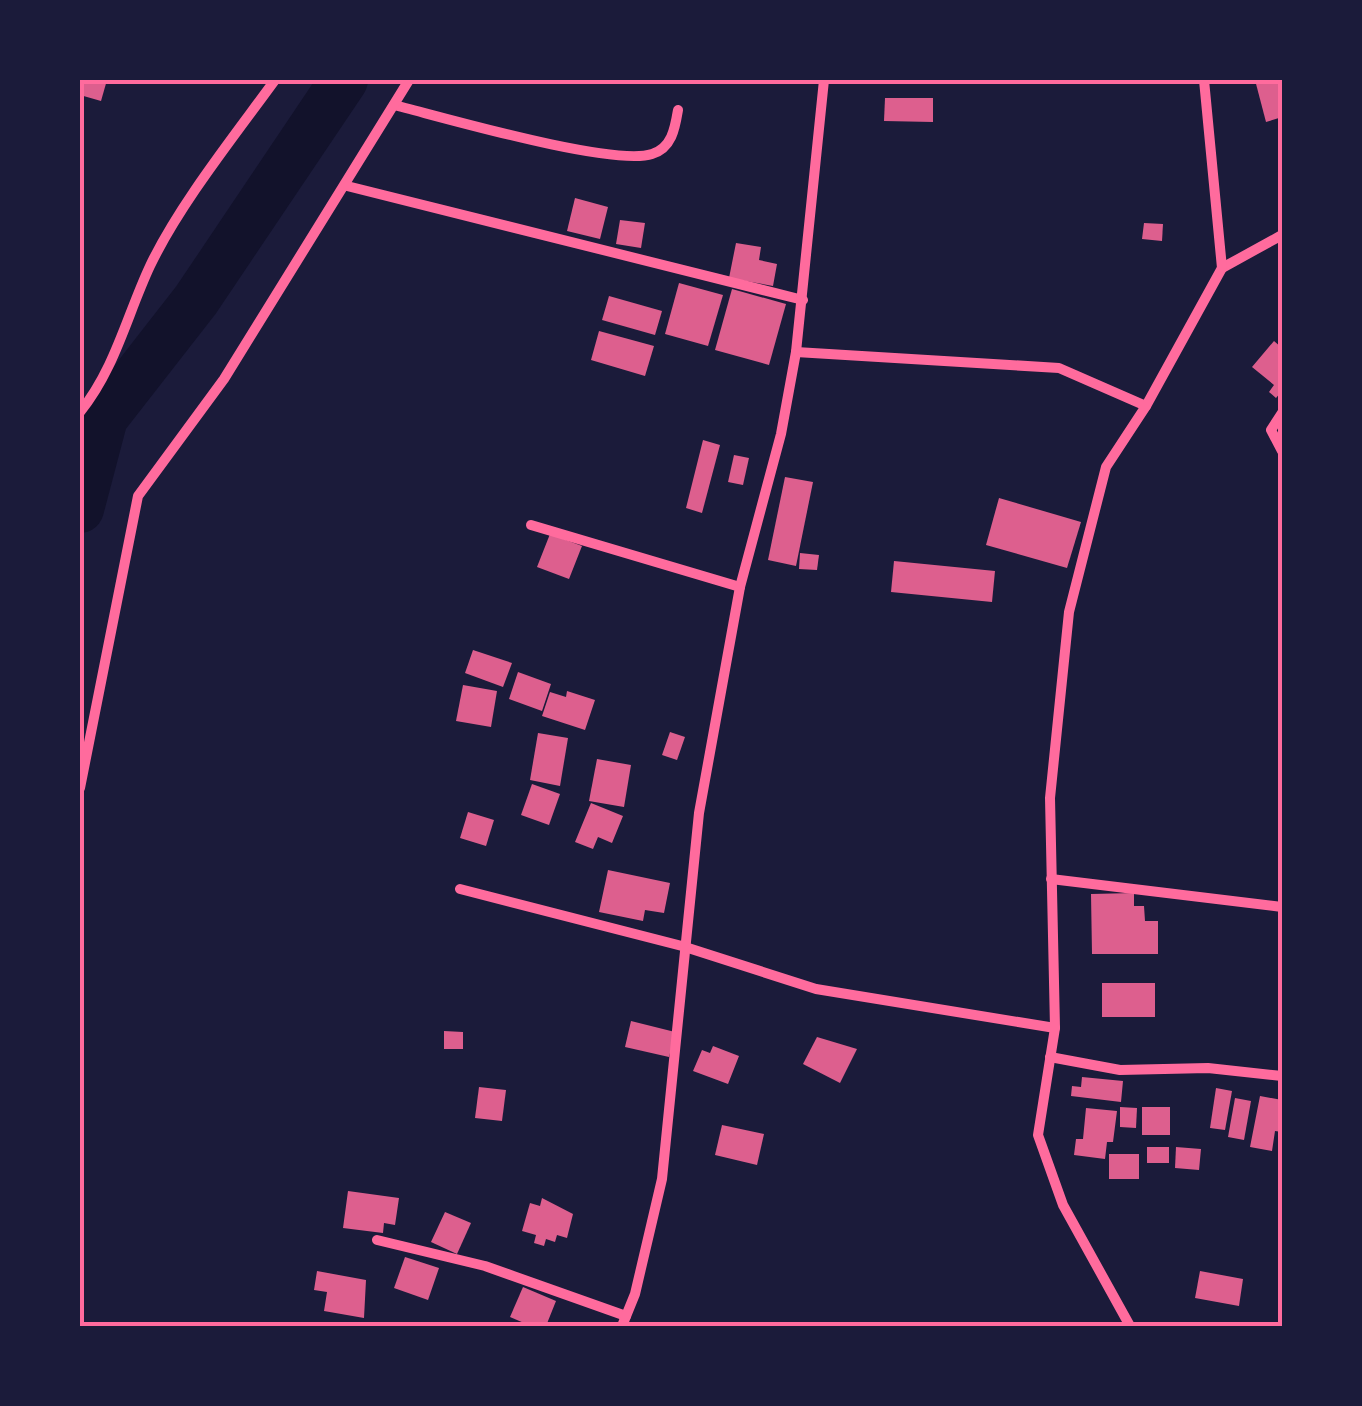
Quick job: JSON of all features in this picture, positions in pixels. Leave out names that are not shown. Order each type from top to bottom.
[{"type":"street","points":[[80,412],[121,341],[151,264],[275,80]]},
{"type":"street","points":[[80,788],[138,496],[224,378],[347,186],[409,80]]},
{"type":"street","points":[[377,1240],[485,1266],[624,1321],[662,1179],[677,1058],[682,946],[692,909],[699,813],[740,587],[781,434],[796,352],[824,80]]},
{"type":"street","points":[[1204,80],[1222,268]]},
{"type":"street","points":[[394,104],[514,136],[624,156],[650,155],[664,148],[673,134],[678,110]]},
{"type":"street","points":[[347,186],[803,300]]},
{"type":"street","points":[[1130,1326],[1062,1206],[1038,1134],[1055,1028],[1050,798],[1069,612],[1106,467],[1146,406],[1222,268],[1282,234]]},
{"type":"street","points":[[796,352],[1059,368],[1146,406]]},
{"type":"street","points":[[1282,413],[1272,430],[1282,451]]},
{"type":"street","points":[[531,525],[740,587]]},
{"type":"street","points":[[1052,879],[1282,907]]},
{"type":"street","points":[[460,890],[682,946],[816,989],[1055,1028]]},
{"type":"street","points":[[1050,1057],[1120,1070],[1208,1068],[1282,1076]]},
{"type":"building","points":[[80,80],[107,80],[101,101],[80,95]]},
{"type":"building","points":[[1255,80],[1278,80],[1282,117],[1266,122]]},
{"type":"building","points":[[885,98],[933,98],[933,122],[884,121]]},
{"type":"building","points":[[575,198],[608,207],[600,239],[567,231]]},
{"type":"building","points":[[620,220],[645,223],[641,248],[616,244]]},
{"type":"building","points":[[1144,223],[1163,224],[1162,241],[1142,239]]},
{"type":"building","points":[[736,243],[761,247],[759,260],[777,264],[773,286],[729,278]]},
{"type":"building","points":[[679,283],[723,295],[708,346],[665,334]]},
{"type":"building","points":[[732,289],[786,304],[769,365],[715,350]]},
{"type":"building","points":[[609,296],[662,311],[655,335],[602,320]]},
{"type":"building","points":[[599,331],[654,346],[645,376],[591,360]]},
{"type":"building","points":[[1274,341],[1282,348],[1282,391],[1276,398],[1269,392],[1274,385],[1252,367]]},
{"type":"building","points":[[703,440],[720,445],[702,513],[686,508]]},
{"type":"building","points":[[734,455],[749,458],[743,485],[728,482]]},
{"type":"building","points":[[785,477],[813,482],[796,566],[768,560]]},
{"type":"building","points":[[999,498],[1081,522],[1067,568],[986,545]]},
{"type":"building","points":[[550,534],[582,546],[569,579],[537,567]]},
{"type":"building","points":[[800,553],[819,555],[817,570],[799,569]]},
{"type":"building","points":[[894,561],[995,571],[992,602],[891,592]]},
{"type":"building","points":[[473,650],[512,663],[503,687],[465,673]]},
{"type":"building","points":[[518,672],[551,684],[542,711],[509,699]]},
{"type":"building","points":[[463,685],[497,691],[491,727],[456,721]]},
{"type":"building","points":[[567,691],[595,700],[585,730],[542,716],[550,692],[566,697]]},
{"type":"building","points":[[670,732],[685,737],[677,760],[662,755]]},
{"type":"building","points":[[538,733],[568,738],[560,786],[530,780]]},
{"type":"building","points":[[597,759],[631,765],[624,807],[589,801]]},
{"type":"building","points":[[532,784],[560,794],[549,825],[521,815]]},
{"type":"building","points":[[591,803],[623,816],[612,843],[598,837],[593,849],[575,842]]},
{"type":"building","points":[[468,812],[494,820],[486,846],[460,838]]},
{"type":"building","points":[[608,870],[670,883],[664,913],[645,910],[643,921],[599,912]]},
{"type":"building","points":[[1134,893],[1134,906],[1144,906],[1145,921],[1158,921],[1158,954],[1092,954],[1091,894]]},
{"type":"building","points":[[1102,983],[1155,983],[1155,1017],[1102,1017]]},
{"type":"building","points":[[631,1021],[675,1032],[669,1057],[625,1047]]},
{"type":"building","points":[[444,1031],[463,1032],[463,1049],[444,1049]]},
{"type":"building","points":[[817,1037],[857,1049],[840,1083],[803,1064]]},
{"type":"building","points":[[713,1046],[739,1056],[728,1084],[693,1071],[702,1050],[710,1053]]},
{"type":"building","points":[[1082,1077],[1123,1081],[1121,1102],[1071,1096],[1072,1086],[1081,1087]]},
{"type":"building","points":[[479,1087],[506,1090],[502,1121],[475,1118]]},
{"type":"building","points":[[1216,1088],[1232,1091],[1225,1130],[1210,1128]]},
{"type":"building","points":[[1260,1096],[1282,1100],[1282,1132],[1275,1131],[1272,1151],[1250,1147]]},
{"type":"building","points":[[1235,1098],[1251,1101],[1244,1140],[1228,1137]]},
{"type":"building","points":[[1120,1107],[1137,1108],[1136,1128],[1120,1127]]},
{"type":"building","points":[[1142,1107],[1170,1107],[1170,1135],[1142,1135]]},
{"type":"building","points":[[1086,1108],[1117,1111],[1113,1142],[1107,1142],[1105,1159],[1074,1155],[1076,1139],[1083,1139]]},
{"type":"building","points":[[722,1125],[764,1134],[757,1165],[715,1155]]},
{"type":"building","points":[[1147,1147],[1169,1147],[1169,1163],[1147,1163]]},
{"type":"building","points":[[1176,1147],[1201,1149],[1199,1170],[1175,1168]]},
{"type":"building","points":[[1109,1154],[1139,1154],[1139,1179],[1109,1179]]},
{"type":"building","points":[[348,1191],[399,1198],[395,1225],[384,1223],[383,1233],[343,1228]]},
{"type":"building","points":[[542,1198],[573,1214],[567,1238],[557,1235],[555,1242],[546,1239],[544,1246],[534,1243],[536,1235],[522,1231],[530,1203],[540,1206]]},
{"type":"building","points":[[445,1212],[471,1223],[457,1254],[431,1242]]},
{"type":"building","points":[[405,1257],[439,1268],[428,1300],[394,1288]]},
{"type":"building","points":[[317,1271],[366,1280],[364,1318],[324,1311],[327,1292],[314,1290]]},
{"type":"building","points":[[1200,1271],[1243,1279],[1239,1306],[1195,1298]]},
{"type":"building","points":[[523,1287],[556,1301],[546,1326],[531,1326],[510,1317]]},
{"type":"waterway","points":[[80,509],[104,418],[196,300],[344,80]]}]
